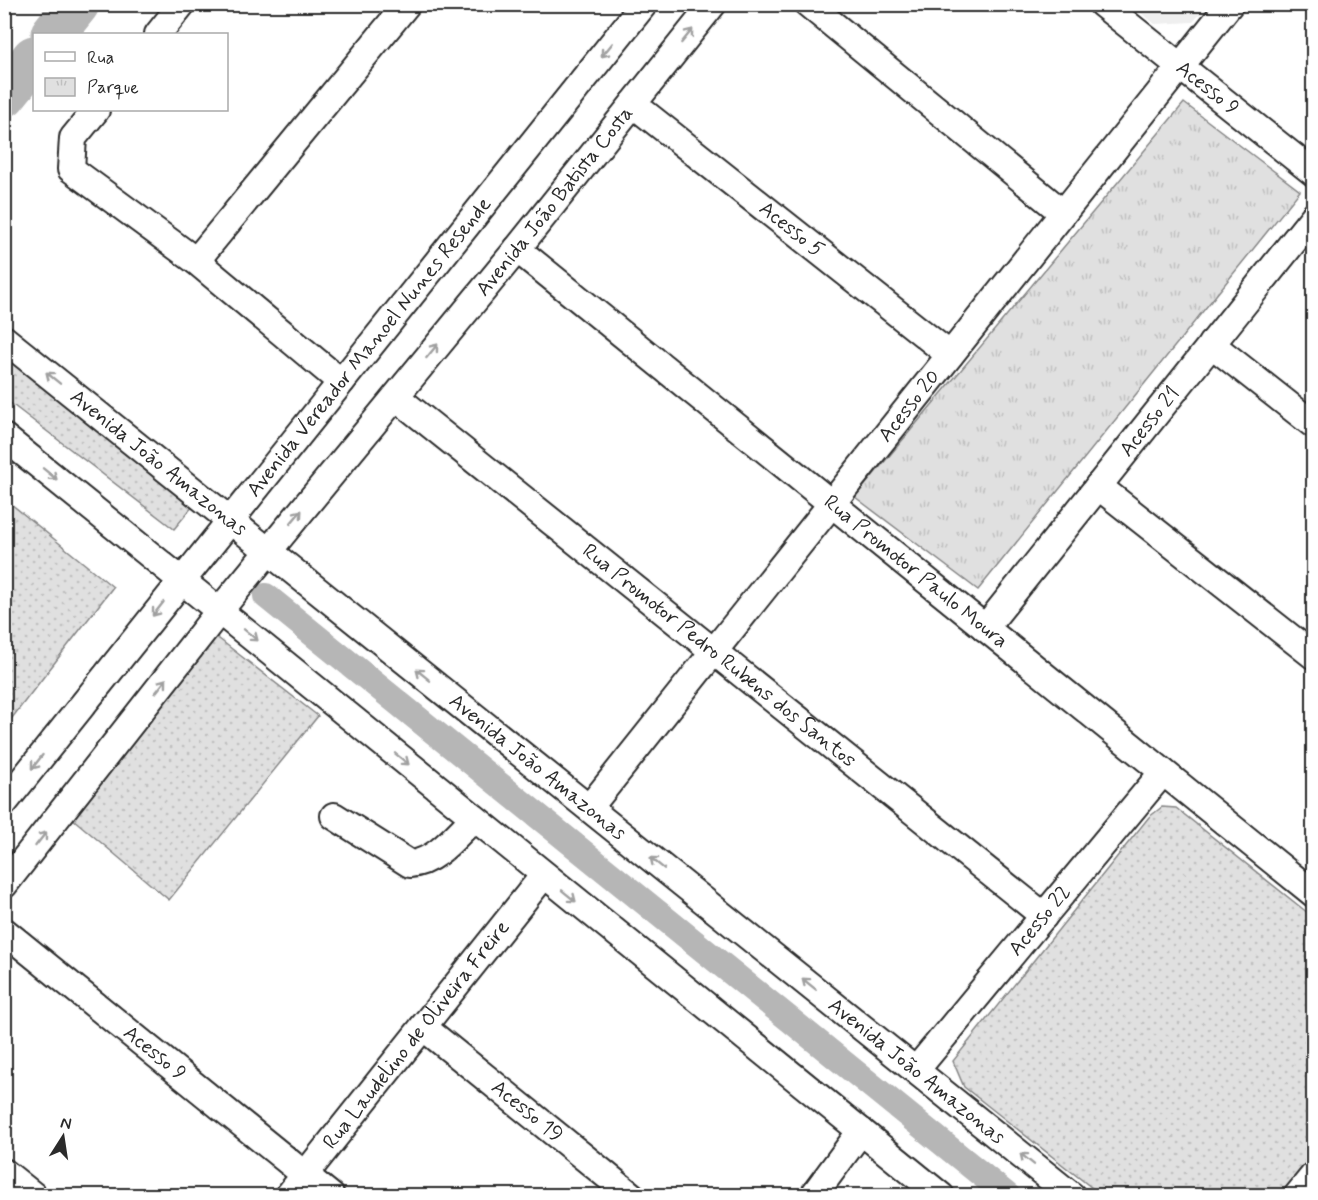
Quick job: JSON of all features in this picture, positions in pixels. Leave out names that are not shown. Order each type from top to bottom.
[{"type":"street","points":[[159,33],[182,4]]},
{"type":"street","points":[[196,261],[407,4]]},
{"type":"street","name":"Avenida Vereador Manoel Nunes Resende","points":[[4,803],[644,4]]},
{"type":"street","name":"Avenida João Batista Costa","points":[[396,396],[713,4]]},
{"type":"street","points":[[808,4],[1063,213]]},
{"type":"street","name":"Acesso 9","points":[[1102,4],[1314,173]]},
{"type":"street","name":"Acesso 20","points":[[589,808],[1230,4]]},
{"type":"street","name":"Acesso 5","points":[[633,104],[950,355]]},
{"type":"street","points":[[95,111],[73,138],[71,169],[196,261],[341,382]]},
{"type":"street","name":"Acesso 21","points":[[985,628],[1314,216]]},
{"type":"street","name":"Rua Promotor Paulo Moura","points":[[517,249],[1314,894]]},
{"type":"street","name":"Avenida João Amazonas","points":[[4,339],[1072,1196]]},
{"type":"street","points":[[1211,344],[1314,425]]},
{"type":"street","points":[[4,885],[220,610],[396,396]]},
{"type":"street","name":"Rua Promotor Pedro Rubens dos Santos","points":[[396,396],[1044,916]]},
{"type":"street","points":[[4,437],[941,1196]]},
{"type":"street","points":[[1098,486],[1314,656]]},
{"type":"street","name":"Acesso 22","points":[[916,1070],[1162,772]]},
{"type":"street","points":[[334,816],[410,864],[421,863],[436,854],[474,818]]},
{"type":"street","name":"Rua Laudelino de Oliveira Freire","points":[[288,1196],[544,875]]},
{"type":"street","name":"Acesso 9","points":[[4,931],[331,1196]]},
{"type":"street","name":"Acesso 19","points":[[423,1027],[632,1196]]},
{"type":"street","points":[[813,1196],[861,1131]]},
{"type":"street","points":[[4,1172],[34,1196]]},
{"type":"street","points":[[1297,1196],[1314,1174]]},
{"type":"shaded area","points":[[1131,5],[1208,5],[1193,22],[1155,24]]},
{"type":"green space","points":[[1184,103],[1300,191],[978,590],[855,497]]},
{"type":"green space","points":[[4,343],[198,500],[174,529],[5,399]]},
{"type":"green space","points":[[5,499],[113,587],[5,727]]},
{"type":"green space","points":[[214,635],[318,716],[169,900],[73,819]]},
{"type":"green space","points":[[1162,807],[1176,808],[1313,917],[1313,1155],[1281,1195],[1101,1195],[964,1087],[953,1061],[1149,817]]},
{"type":"waterway","points":[[54,33],[77,4]]},
{"type":"waterway","points":[[4,95],[33,59]]},
{"type":"waterway","points":[[266,596],[1008,1196]]}]
